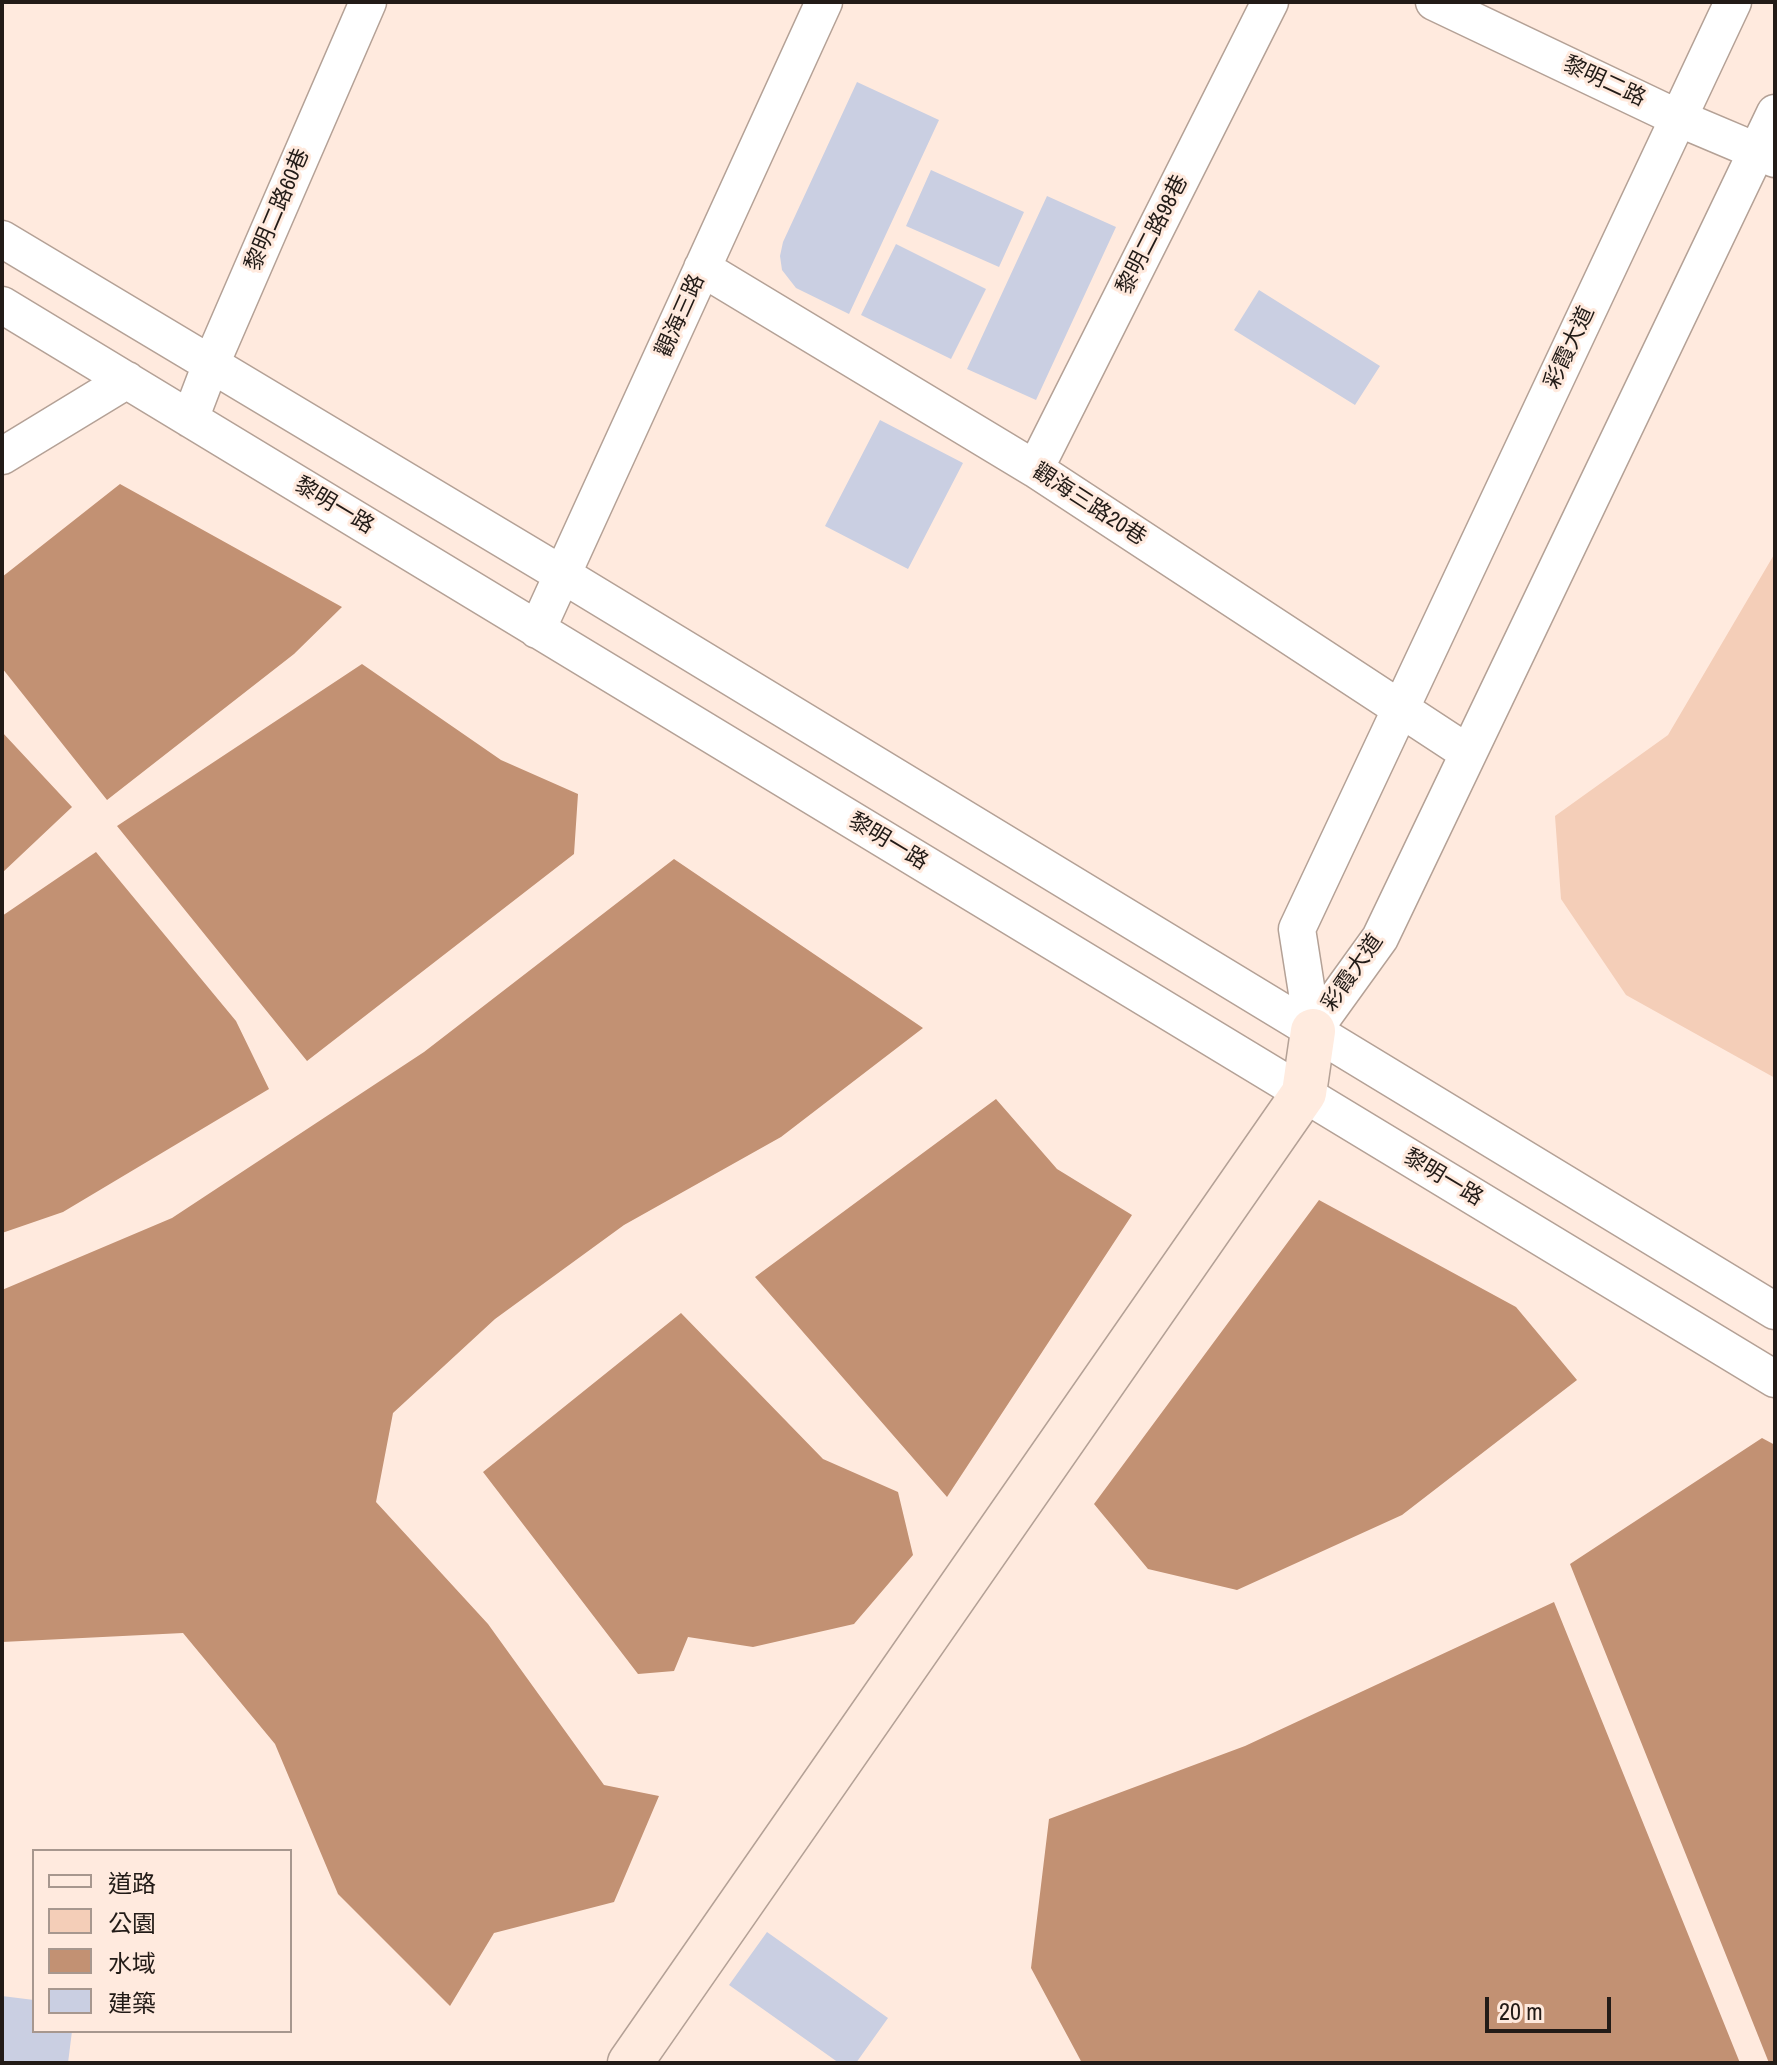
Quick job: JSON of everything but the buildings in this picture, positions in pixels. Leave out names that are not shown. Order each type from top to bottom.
[{"type":"street","name":"黎明二路60巷","points":[[190,419],[368,2]]},
{"type":"street","name":"觀海三路","points":[[537,630],[824,2]]},
{"type":"street","name":"黎明二路98巷","points":[[1035,469],[1270,2]]},
{"type":"street","name":"黎明二路","points":[[1434,2],[1678,118],[1766,155]]},
{"type":"street","name":"彩霞大道","points":[[1313,1031],[1297,929],[1733,2]]},
{"type":"street","name":"彩霞大道","points":[[1313,1031],[1380,938],[1468,753],[1766,155],[1775,113]]},
{"type":"street","points":[[2,239],[563,575],[1775,1311]]},
{"type":"street","name":"觀海三路20巷","points":[[702,268],[1035,469],[1468,753]]},
{"type":"street","name":"黎明一路","points":[[2,305],[1775,1379]]},
{"type":"street","points":[[2,456],[127,380]]},
{"type":"street","points":[[630,2063],[1304,1093],[1313,1031]]},
{"type":"green space","points":[[1775,553],[1775,1078],[1626,995],[1561,899],[1555,816],[1668,735]]},
{"type":"water","points":[[120,484],[342,607],[294,654],[107,800],[2,668],[2,577]]},
{"type":"water","points":[[362,664],[501,760],[578,794],[574,854],[307,1061],[117,826]]},
{"type":"water","points":[[2,732],[72,807],[2,873]]},
{"type":"water","points":[[96,852],[236,1021],[269,1089],[63,1212],[2,1233],[2,916]]},
{"type":"water","points":[[674,859],[923,1028],[781,1137],[624,1225],[495,1319],[393,1413],[376,1502],[488,1624],[604,1785],[659,1796],[614,1902],[494,1933],[450,2006],[338,1894],[275,1744],[183,1633],[2,1642],[2,1290],[172,1218],[424,1052]]},
{"type":"water","points":[[996,1099],[1057,1169],[1132,1215],[947,1497],[755,1277]]},
{"type":"water","points":[[1319,1200],[1516,1307],[1577,1380],[1402,1515],[1237,1590],[1148,1569],[1094,1504]]},
{"type":"water","points":[[681,1313],[823,1459],[898,1492],[913,1555],[854,1624],[753,1647],[688,1637],[674,1671],[638,1674],[483,1472]]},
{"type":"water","points":[[1762,1438],[1775,1445],[1775,2063],[1769,2063],[1570,1564]]},
{"type":"water","points":[[1554,1602],[1740,2063],[1082,2063],[1031,1968],[1049,1819],[1245,1746]]}]
